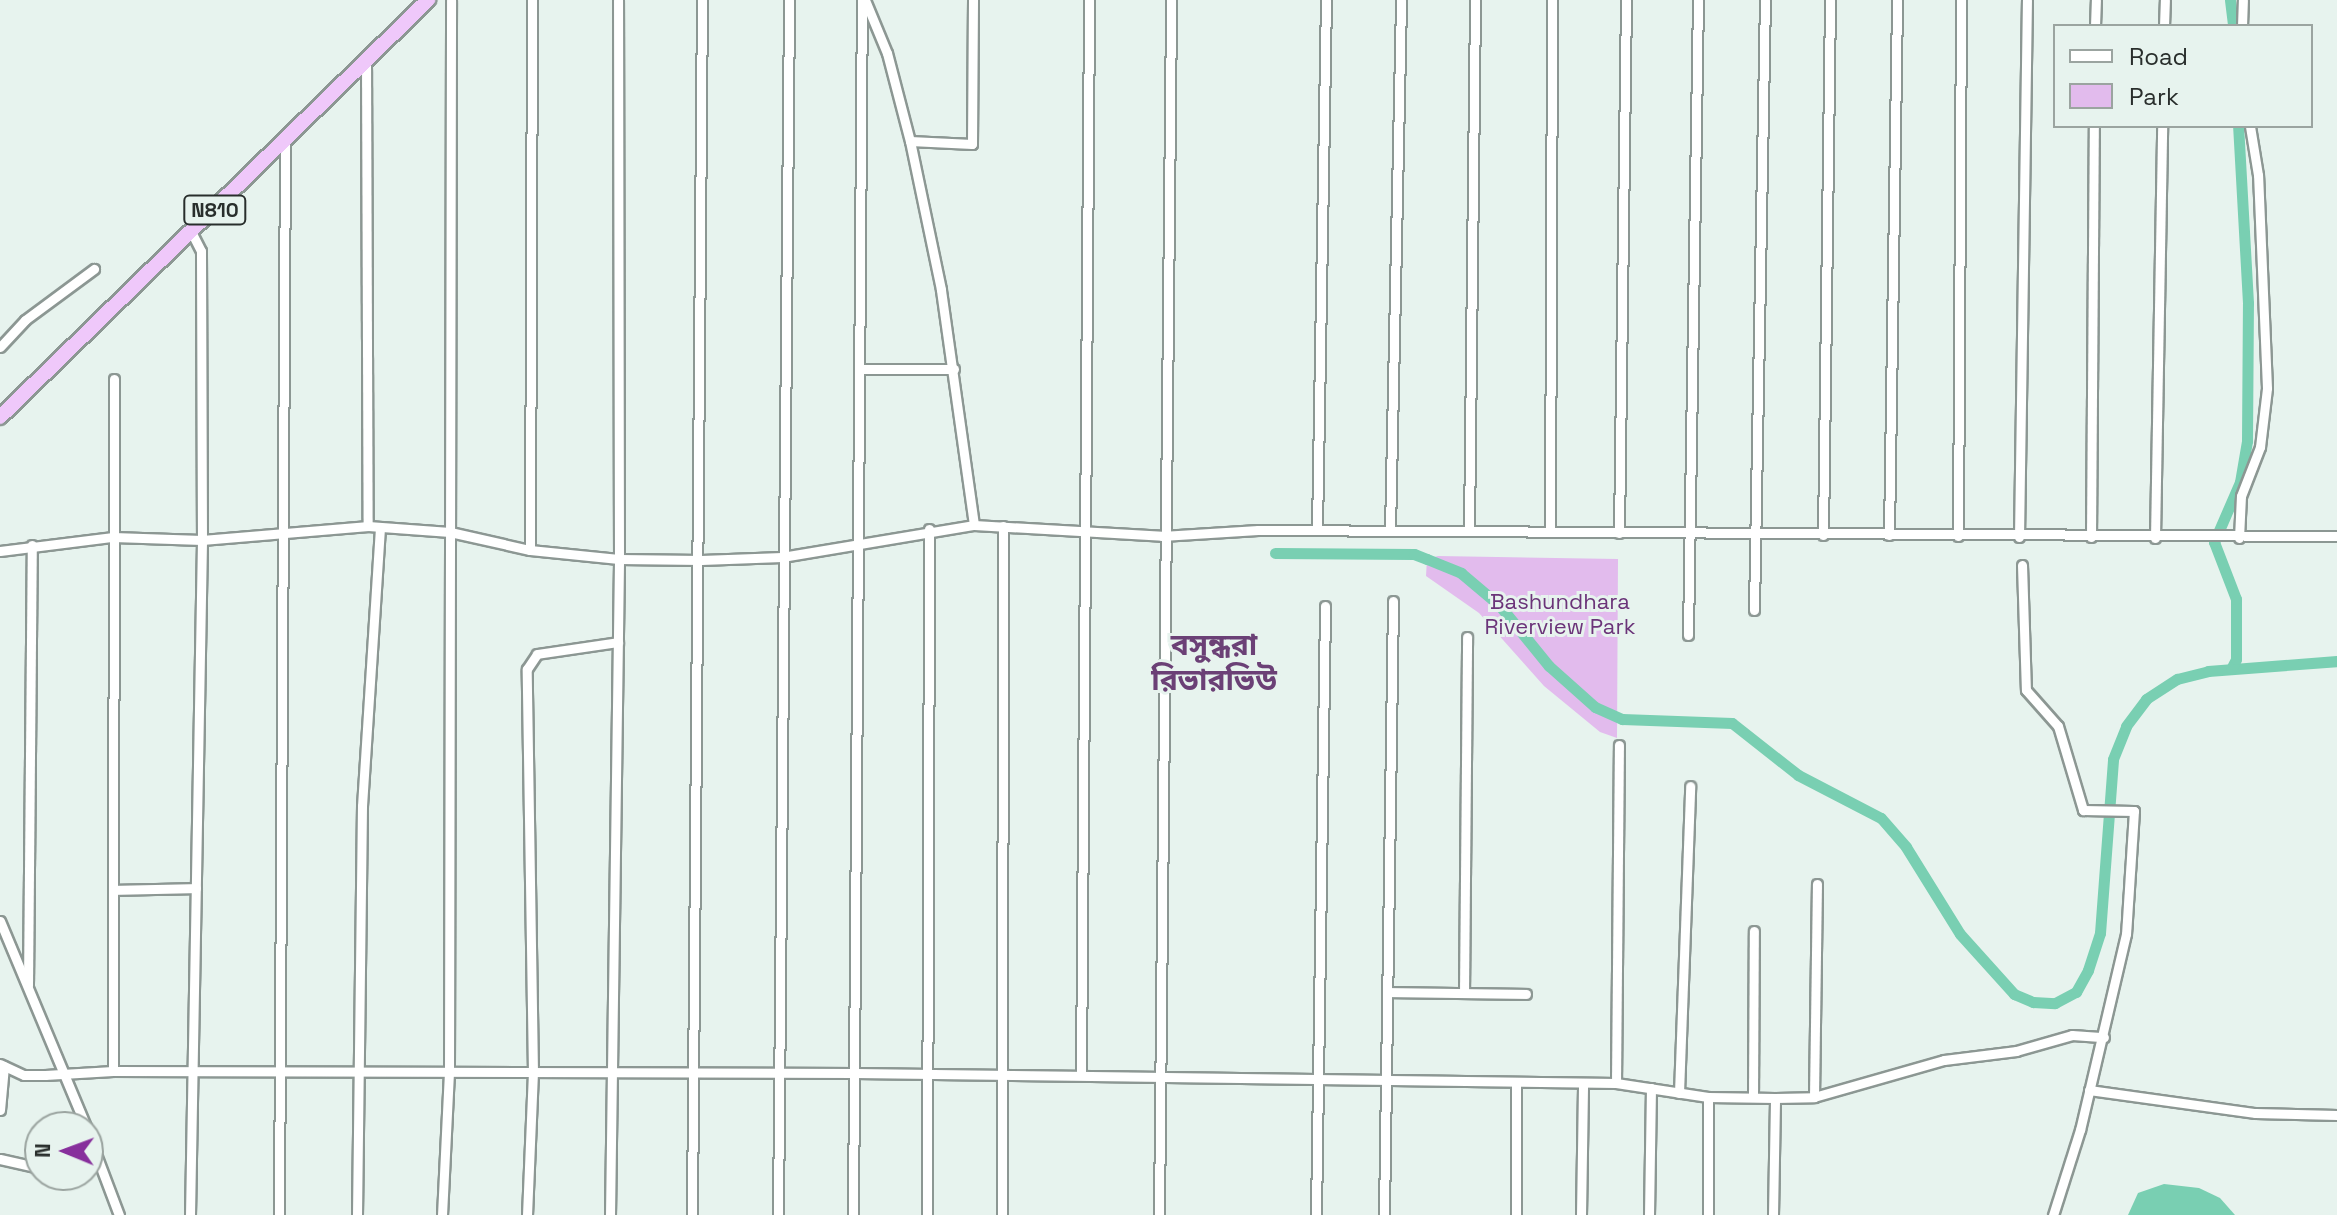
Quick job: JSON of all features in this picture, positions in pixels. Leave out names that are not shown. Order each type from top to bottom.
[{"type":"highway","name":"N810","points":[[0,417],[428,0]]},
{"type":"street","points":[[442,1215],[449,1072],[451,0]]},
{"type":"street","points":[[530,550],[532,0]]},
{"type":"street","points":[[610,1215],[619,559],[618,0]]},
{"type":"street","points":[[692,1215],[701,560],[702,0]]},
{"type":"street","points":[[778,1215],[789,0]]},
{"type":"street","points":[[864,0],[887,53],[910,141],[954,369],[974,525]]},
{"type":"street","points":[[853,1215],[864,0]]},
{"type":"street","points":[[910,141],[972,144],[973,0]]},
{"type":"street","points":[[1081,1075],[1089,529],[1089,0]]},
{"type":"street","points":[[1159,1215],[1162,536],[1171,0]]},
{"type":"street","points":[[1317,530],[1326,0]]},
{"type":"street","points":[[1390,531],[1401,0]]},
{"type":"street","points":[[1469,531],[1475,0]]},
{"type":"street","points":[[1550,532],[1552,0]]},
{"type":"street","points":[[1619,533],[1626,0]]},
{"type":"street","points":[[1688,635],[1698,0]]},
{"type":"street","points":[[1754,610],[1765,0]]},
{"type":"street","points":[[1823,535],[1830,0]]},
{"type":"street","points":[[1889,535],[1897,0]]},
{"type":"street","points":[[1958,536],[1961,0]]},
{"type":"street","points":[[2019,537],[2027,0]]},
{"type":"street","points":[[2095,24],[2096,0]]},
{"type":"street","points":[[2164,24],[2165,0]]},
{"type":"street","points":[[2242,24],[2243,0]]},
{"type":"street","points":[[366,59],[368,526]]},
{"type":"street","points":[[2091,537],[2094,128]]},
{"type":"street","points":[[2155,538],[2162,128]]},
{"type":"street","points":[[2239,538],[2241,496],[2260,447],[2267,388],[2258,175],[2250,128]]},
{"type":"street","points":[[279,1215],[285,141]]},
{"type":"street","points":[[190,1215],[202,540],[201,251],[192,233]]},
{"type":"street","points":[[0,347],[25,320],[94,269]]},
{"type":"street","points":[[859,369],[954,369]]},
{"type":"street","points":[[113,1071],[114,379]]},
{"type":"street","points":[[0,551],[113,537],[202,540],[368,526],[450,532],[530,550],[619,559],[701,560],[782,557],[929,529],[974,525],[1089,529],[1162,536],[1317,530],[2155,538],[2337,536]]},
{"type":"street","points":[[1002,1215],[1005,1074],[1003,526]]},
{"type":"street","points":[[357,1215],[362,806],[380,528]]},
{"type":"street","points":[[927,1215],[929,529]]},
{"type":"street","points":[[28,985],[32,545]]},
{"type":"street","points":[[2022,565],[2023,676],[2026,690],[2058,726],[2083,810],[2134,811],[2126,934],[2104,1037],[2053,1215]]},
{"type":"street","points":[[1384,1215],[1393,601]]},
{"type":"street","points":[[1316,1215],[1325,606]]},
{"type":"street","points":[[1464,993],[1467,637]]},
{"type":"street","points":[[527,1215],[533,1073],[529,661],[537,654],[618,642]]},
{"type":"street","points":[[1616,1083],[1619,745]]},
{"type":"street","points":[[1679,1093],[1690,786]]},
{"type":"street","points":[[1814,1097],[1817,884]]},
{"type":"street","points":[[114,890],[196,888]]},
{"type":"street","points":[[0,921],[80,1111]]},
{"type":"street","points":[[1753,1097],[1754,931]]},
{"type":"street","points":[[1388,992],[1526,994]]},
{"type":"street","points":[[0,1110],[2,1065],[24,1075],[113,1071],[282,1075],[361,1072],[855,1073],[1616,1083],[1708,1097],[1814,1097],[1944,1060],[2016,1051],[2072,1035],[2104,1037]]},
{"type":"street","points":[[1516,1082],[1516,1215]]},
{"type":"street","points":[[1581,1215],[1583,1083]]},
{"type":"street","points":[[1649,1215],[1651,1088]]},
{"type":"street","points":[[2089,1090],[2255,1113],[2337,1115]]},
{"type":"street","points":[[1708,1097],[1708,1215]]},
{"type":"street","points":[[1773,1215],[1775,1098]]},
{"type":"street","points":[[0,1159],[24,1164]]},
{"type":"street","points":[[104,1175],[119,1215]]},
{"type":"green space","name":"Bashundhara Riverview Park","points":[[1438,556],[1618,559],[1617,738],[1600,732],[1544,686],[1479,613],[1426,576],[1427,559]]},
{"type":"shaded area","points":[[2164,1184],[2199,1188],[2220,1198],[2235,1215],[2128,1215],[2138,1193]]},
{"type":"waterway","points":[[2230,0],[2233,24]]},
{"type":"waterway","points":[[2231,669],[2236,659],[2236,599],[2214,542],[2240,482],[2247,441],[2248,303],[2238,128]]},
{"type":"waterway","points":[[1275,553],[1414,554],[1461,573],[1500,606],[1549,666],[1595,707],[1622,719],[1732,723],[1798,775],[1881,818],[1906,847],[1960,934],[2014,994],[2033,1002],[2055,1003],[2076,992],[2088,970],[2100,933],[2113,759],[2126,726],[2146,699],[2177,679],[2208,671],[2337,661]]},
{"type":"district","name":"বসুন্ধরা রিভারভিউ","points":[[1214,662]]}]
